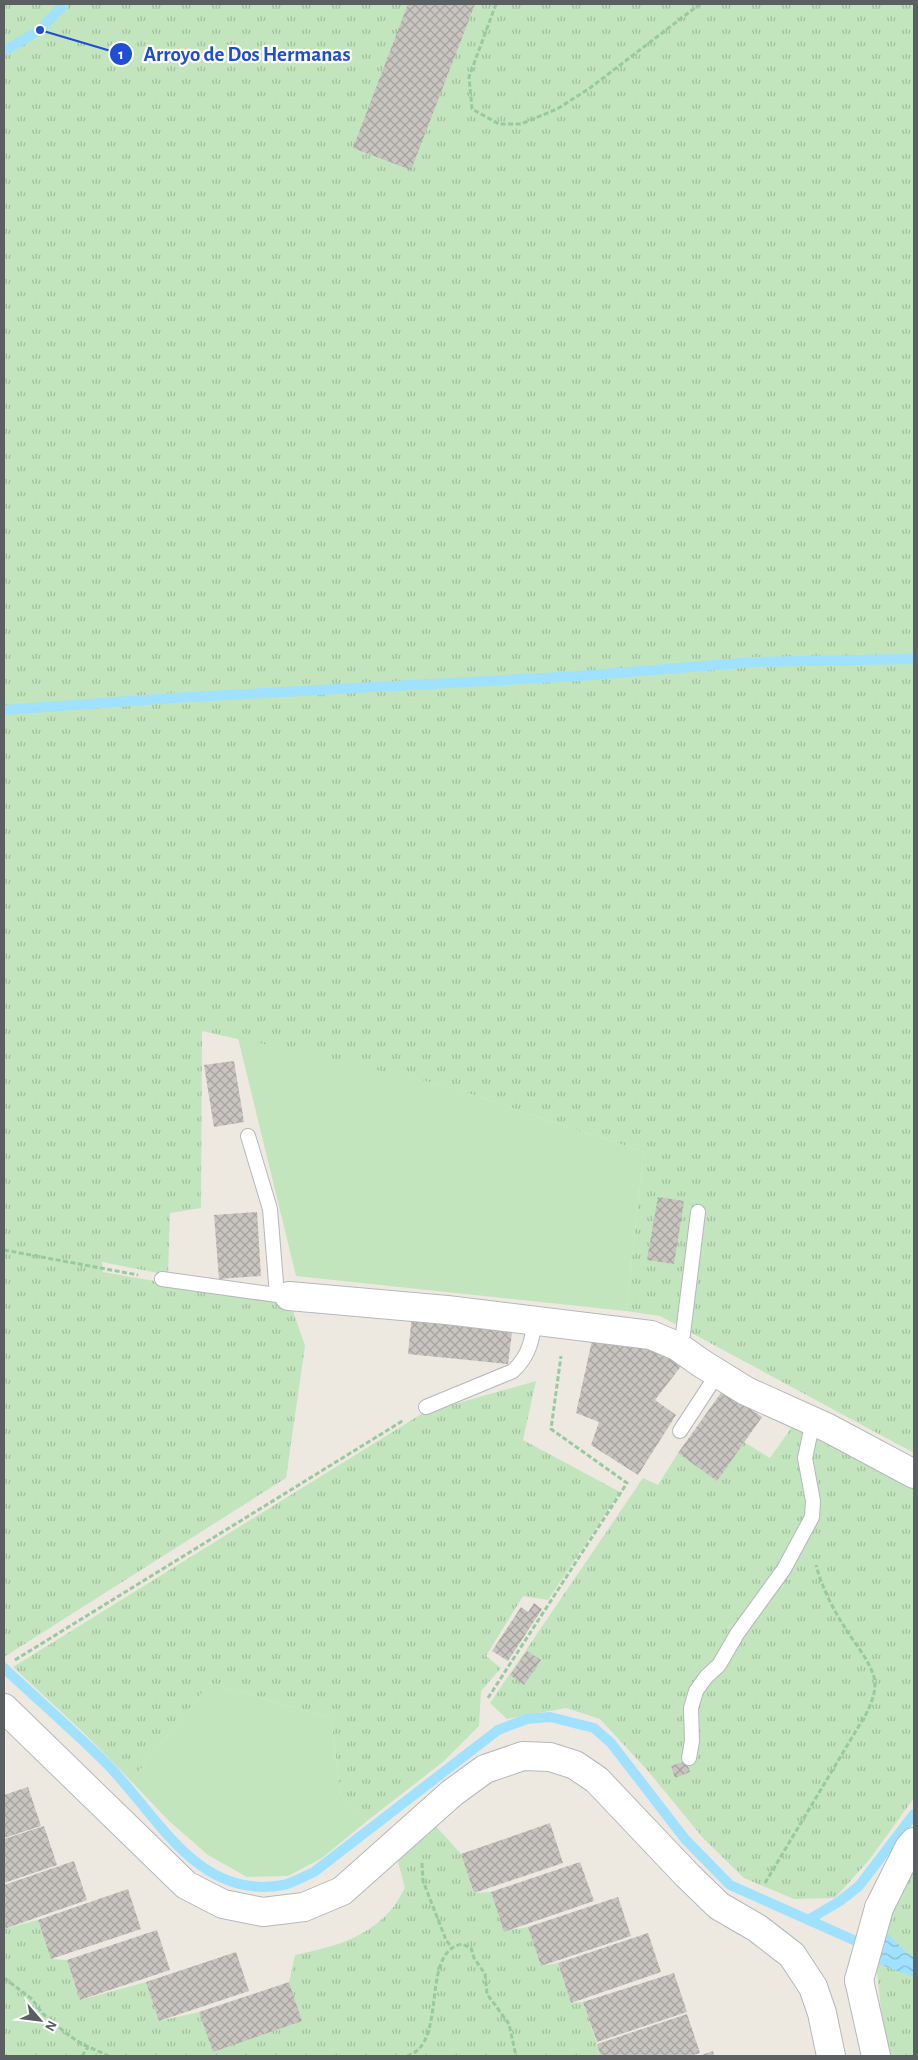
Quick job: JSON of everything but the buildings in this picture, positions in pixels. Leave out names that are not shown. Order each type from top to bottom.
[{"type":"street","points":[[284,1295],[447,1310],[651,1334],[677,1346],[746,1391],[813,1421],[914,1474]]},
{"type":"street","points":[[4,1708],[186,1885],[222,1904],[263,1912],[304,1907],[342,1891],[452,1793],[485,1769],[523,1756],[550,1757],[575,1765],[597,1780],[719,1906],[757,1928],[792,1955],[813,1987],[822,2013],[831,2056]]},
{"type":"street","points":[[876,2056],[859,1980],[879,1908],[909,1848],[914,1842]]},
{"type":"lane","points":[[162,1279],[284,1295],[270,1209],[248,1136]]},
{"type":"lane","points":[[677,1346],[683,1334],[698,1212]]},
{"type":"lane","points":[[426,1407],[513,1370],[523,1362],[530,1350],[535,1320]]},
{"type":"lane","points":[[680,1431],[718,1373]]},
{"type":"lane","points":[[689,1758],[692,1741],[690,1708],[696,1691],[706,1676],[719,1665],[737,1634],[784,1568],[812,1517],[813,1501],[805,1458],[813,1421]]},
{"type":"path","points":[[496,4],[469,77],[472,109],[499,124],[521,124],[557,109],[590,88],[700,4]]},
{"type":"path","points":[[4,1250],[162,1279]]},
{"type":"path","points":[[488,1698],[627,1483],[551,1430],[565,1323]]},
{"type":"path","points":[[15,1660],[426,1407]]},
{"type":"path","points":[[766,1883],[866,1714],[875,1690],[870,1666],[842,1622],[820,1580],[806,1531]]},
{"type":"path","points":[[402,1837],[420,1857],[423,1881],[446,1940],[452,1948]]},
{"type":"path","points":[[407,2056],[420,2050],[424,2043],[432,2016],[434,1989],[442,1964],[452,1948],[462,1944],[471,1948],[474,1958],[485,1974],[486,1981],[484,1985],[487,1994],[509,2024],[516,2056]]},
{"type":"path","points":[[4,1978],[32,1999],[42,2013],[67,2034],[88,2047],[109,2056]]},
{"type":"path","points":[[82,2056],[88,2047]]},
{"type":"green space","points":[[4,4],[914,4],[914,1453],[660,1316],[626,1311],[644,1152],[446,1086],[202,1031],[201,1208],[170,1213],[168,1275],[102,1262],[103,1272],[291,1305],[305,1346],[286,1478],[4,1657]]},
{"type":"green space","points":[[238,1038],[446,1086],[644,1152],[626,1311],[296,1276]]},
{"type":"green space","points":[[536,1381],[523,1440],[620,1492],[548,1600],[523,1596],[486,1656],[501,1668],[481,1691],[479,1726],[444,1761],[367,1821],[341,1796],[331,1718],[210,1683],[131,1781],[86,1735],[13,1667],[423,1413]]},
{"type":"green space","points":[[792,1427],[914,1487],[914,1798],[869,1860],[835,1898],[794,1899],[744,1878],[703,1838],[648,1771],[600,1719],[566,1708],[507,1719],[490,1703],[643,1478],[658,1485],[678,1453],[717,1480],[744,1442],[770,1458]]},
{"type":"green space","points":[[210,1683],[331,1718],[341,1796],[367,1821],[322,1858],[288,1876],[247,1877],[208,1855],[169,1821],[131,1781]]},
{"type":"green space","points":[[433,1823],[461,1854],[474,1893],[491,1892],[504,1931],[528,1927],[541,1966],[558,1963],[571,2003],[583,2002],[601,2056],[4,2056],[4,1929],[38,1920],[51,1959],[67,1960],[80,2000],[146,1982],[159,2021],[199,2012],[213,2051],[302,2021],[289,1982],[295,1955],[346,1941],[358,1936],[380,1921],[392,1909],[405,1888],[397,1858]]},
{"type":"green space","points":[[914,1865],[914,2056],[886,2056],[876,1963],[885,1931],[901,1890]]},
{"type":"water","points":[[885,1931],[907,1953],[914,1956],[914,1977],[876,1963]]},
{"type":"waterway","points":[[4,51],[40,30],[64,4]]},
{"type":"waterway","points":[[4,710],[173,698],[579,676],[754,662],[914,659]]},
{"type":"waterway","points":[[4,1668],[107,1764],[182,1850],[203,1867],[227,1880],[253,1886],[283,1885],[314,1872],[498,1730],[527,1719],[550,1717],[594,1728],[611,1743],[685,1839],[730,1885],[867,1946]]},
{"type":"waterway","points":[[808,1920],[840,1901],[859,1886],[914,1814]]},
{"type":"place","name":"Arroyo de Dos Hermanas","points":[[40,30]]}]
